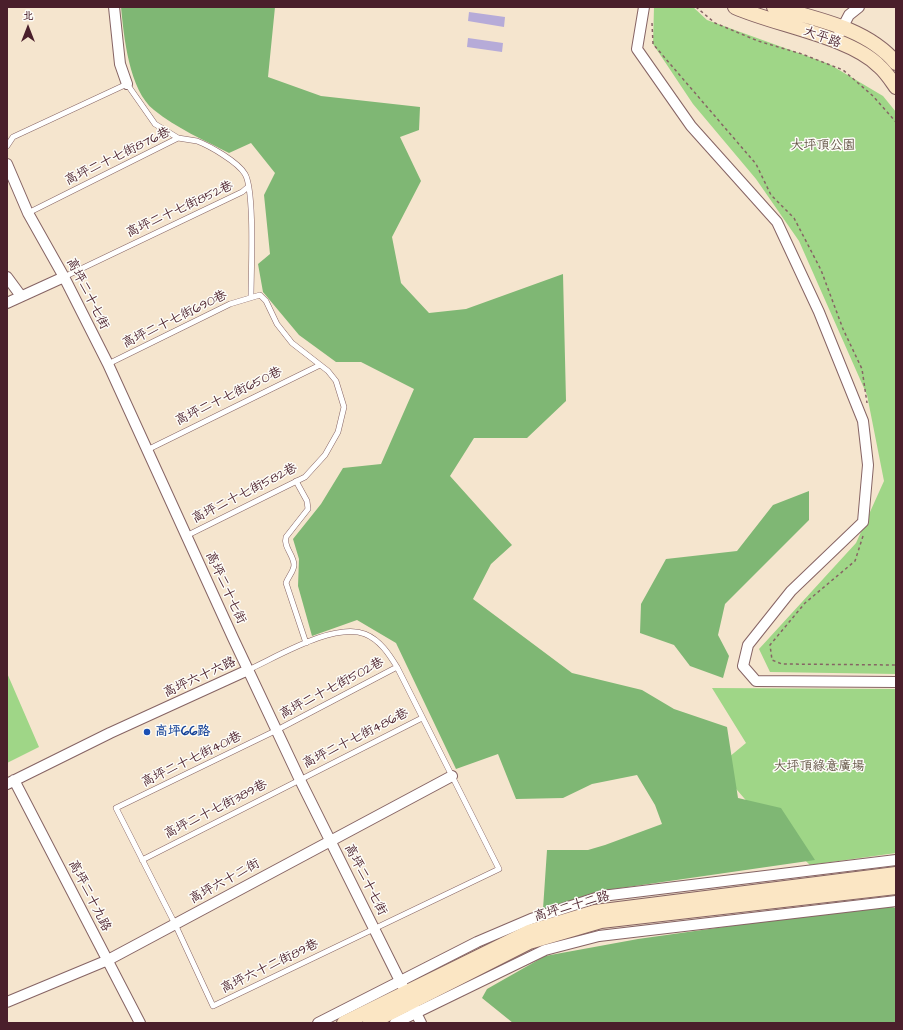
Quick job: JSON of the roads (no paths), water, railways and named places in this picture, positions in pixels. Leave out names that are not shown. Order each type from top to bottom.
[{"type":"street","points":[[114,7],[120,64],[127,84]]},
{"type":"street","points":[[644,7],[637,49],[691,126],[777,222],[819,312],[863,421],[868,466],[863,522],[791,591],[748,645],[743,666],[756,681],[896,682]]},
{"type":"street","name":"大平路","points":[[735,7],[756,17],[836,42],[857,51],[878,65],[896,87]]},
{"type":"street","name":"大平路","points":[[774,7],[842,27],[868,39],[896,63]]},
{"type":"street","points":[[836,42],[849,15],[859,7]]},
{"type":"street","name":"高坪二十七街","points":[[7,164],[28,213],[64,277],[108,364],[186,536],[300,780],[421,1023]]},
{"type":"street","points":[[7,277],[21,296]]},
{"type":"street","points":[[7,303],[64,277]]},
{"type":"street","name":"高坪六十六路","points":[[11,782],[110,733],[248,670]]},
{"type":"street","name":"高坪六十二街","points":[[8,1000],[108,960],[452,776]]},
{"type":"street","name":"高坪二十九路","points":[[11,782],[108,960],[140,1023]]},
{"type":"street","name":"高坪二十二路","points":[[370,1023],[408,997],[477,942],[531,919],[602,896],[896,860]]},
{"type":"street","name":"高坪二十二路","points":[[395,1023],[408,997],[529,932],[595,912],[896,874]]},
{"type":"street","name":"高坪二十二路","points":[[344,1023],[408,997],[529,942],[601,921],[896,887]]},
{"type":"street","name":"高坪二十二路","points":[[318,1023],[408,997],[545,950],[599,936],[896,901]]},
{"type":"lane","points":[[7,146],[13,137],[127,84],[155,124],[178,138]]},
{"type":"lane","name":"高坪二十七街876巷","points":[[28,213],[178,138],[197,142],[230,160],[244,174],[248,187]]},
{"type":"lane","name":"高坪二十七街852巷","points":[[64,277],[242,192],[248,187]]},
{"type":"lane","name":"高坪二十七街852巷","points":[[248,187],[251,238],[251,296]]},
{"type":"lane","points":[[251,296],[260,295],[266,301],[277,324],[292,343],[320,365]]},
{"type":"lane","name":"高坪二十七街690巷","points":[[108,364],[230,304],[251,296]]},
{"type":"lane","name":"高坪二十七街582巷","points":[[186,536],[305,477],[324,455],[338,432],[344,407],[336,381],[320,365]]},
{"type":"lane","name":"高坪二十七街650巷","points":[[147,450],[320,365]]},
{"type":"lane","points":[[296,481],[307,501],[308,509],[284,541],[294,563],[293,569],[286,583],[306,644]]},
{"type":"lane","name":"高坪六十六路","points":[[248,670],[333,633],[354,631],[366,634],[379,643],[397,667],[499,868],[375,929]]},
{"type":"lane","name":"高坪二十七街502巷","points":[[277,730],[397,667]]},
{"type":"lane","name":"高坪二十七街486巷","points":[[300,780],[422,718]]},
{"type":"lane","name":"高坪二十七街401巷","points":[[142,860],[116,808],[277,730]]},
{"type":"lane","name":"高坪二十七街389巷","points":[[142,860],[300,780]]},
{"type":"lane","points":[[142,860],[175,924]]},
{"type":"lane","name":"高坪六十二街89巷","points":[[175,924],[213,1006],[375,929]]},
{"type":"place","name":"高坪66路","points":[[147,732]]},
{"type":"park label","name":"大坪頂公園","points":[[823,146]]},
{"type":"park label","name":"大坪頂綠意廣場","points":[[819,767]]}]
